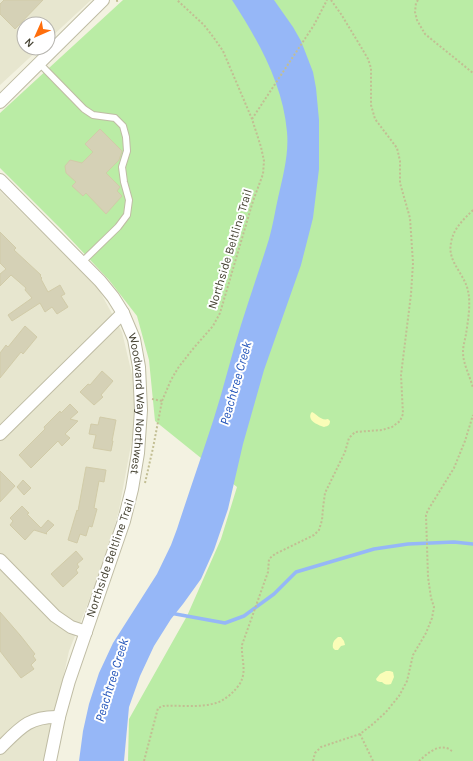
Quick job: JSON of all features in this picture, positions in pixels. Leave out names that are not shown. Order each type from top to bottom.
[{"type":"street","points":[[0,102],[103,0]]},
{"type":"street","name":"Woodward Way Northwest","points":[[0,180],[82,262],[109,292],[123,313],[134,339],[140,367],[141,410],[138,453],[132,489],[124,521],[69,681],[59,717],[50,761]]},
{"type":"street","points":[[0,434],[123,313]]},
{"type":"street","points":[[0,560],[55,616],[71,627],[86,632]]},
{"type":"street","points":[[0,748],[27,723],[48,717],[59,717]]},
{"type":"lane","points":[[39,63],[84,109],[93,115],[115,118],[123,126],[126,137],[127,151],[122,168],[129,200],[127,215],[118,227],[82,262]]},
{"type":"path","name":"Northside Beltline Trail","points":[[144,487],[152,455],[162,401],[178,368],[213,326],[220,313],[253,201],[263,174],[264,160],[252,119],[223,51],[204,25],[177,0]]},
{"type":"path","points":[[252,119],[314,25],[327,0]]},
{"type":"path","points":[[144,761],[158,708],[163,706],[203,705],[217,703],[228,697],[238,688],[244,672],[241,652],[242,645],[263,588],[268,572],[269,559],[275,554],[314,535],[319,530],[322,520],[325,493],[345,452],[349,438],[355,432],[382,430],[392,427],[400,421],[403,414],[401,375],[411,294],[413,263],[410,218],[400,183],[400,161],[397,148],[375,119],[370,105],[371,68],[368,59],[342,14],[331,0]]},
{"type":"path","points":[[418,0],[416,3],[415,12],[417,20],[425,34],[473,72]]},
{"type":"path","points":[[473,210],[461,222],[454,232],[450,244],[451,255],[466,282],[469,292],[468,319],[463,351],[464,361],[473,388]]},
{"type":"path","points":[[313,761],[316,753],[321,747],[360,734],[373,724],[386,712],[399,696],[407,680],[413,655],[426,633],[432,618],[434,607],[428,577],[426,516],[428,510],[454,468],[465,441],[473,414]]},
{"type":"path","points":[[360,734],[373,761]]},
{"type":"path","points":[[419,761],[437,748],[445,747],[452,751]]},
{"type":"shaded area","points":[[0,0],[91,0],[56,33],[56,16],[16,16],[16,56],[31,56],[0,85]]},
{"type":"shaded area","points":[[123,0],[473,0],[473,761],[128,761],[129,719],[187,616],[221,539],[237,487],[155,421],[149,360],[137,316],[109,280],[0,168],[0,113]]},
{"type":"shaded area","points":[[0,191],[98,288],[122,332],[134,383],[135,423],[119,510],[107,555],[69,651],[45,761],[0,761]]},
{"type":"sand","points":[[312,412],[321,418],[328,419],[330,421],[328,426],[324,427],[314,422],[310,418]]},
{"type":"sand","points":[[338,637],[341,637],[345,645],[341,646],[338,650],[335,650],[333,648],[333,643]]},
{"type":"sand","points":[[386,671],[393,672],[394,677],[391,684],[387,685],[377,681],[376,679],[380,674]]},
{"type":"water","name":"Peachtree Creek","points":[[232,0],[274,0],[301,41],[313,72],[319,120],[319,169],[313,218],[301,265],[264,370],[243,444],[228,509],[214,550],[201,579],[171,619],[154,646],[140,676],[129,707],[124,761],[79,761],[83,731],[89,704],[99,673],[113,643],[157,574],[177,529],[214,418],[237,337],[269,239],[284,173],[287,132],[285,114],[275,80],[260,47]]},
{"type":"building","points":[[4,0],[43,0],[28,16],[16,16],[15,29],[0,14],[0,4]]},
{"type":"building","points":[[100,129],[122,151],[119,160],[106,173],[120,187],[117,191],[122,196],[106,214],[86,193],[83,196],[72,186],[76,182],[66,173],[65,166],[70,160],[82,163],[93,152],[85,144]]},
{"type":"building","points":[[0,232],[16,248],[14,250],[41,275],[41,279],[48,292],[60,285],[65,294],[61,296],[68,307],[57,314],[52,307],[45,312],[40,303],[12,321],[8,315],[32,298],[25,290],[26,288],[11,275],[0,286],[0,274],[6,269],[0,263]]},
{"type":"building","points":[[25,326],[37,337],[23,354],[21,352],[0,378],[0,353],[6,345],[8,347]]},
{"type":"building","points":[[102,371],[113,381],[101,395],[103,397],[94,405],[80,392],[88,384],[90,385]]},
{"type":"building","points":[[70,404],[78,412],[70,419],[78,421],[65,434],[70,438],[62,446],[58,441],[31,468],[19,455],[45,429],[44,427],[60,411],[61,413]]},
{"type":"building","points":[[100,417],[116,420],[111,451],[93,448],[96,435],[89,434],[91,424],[98,425]]},
{"type":"building","points":[[86,467],[106,470],[104,482],[99,481],[94,508],[97,509],[92,527],[89,526],[86,536],[80,534],[77,543],[68,540],[77,510],[78,511]]},
{"type":"building","points":[[0,471],[15,486],[0,502]]},
{"type":"building","points":[[23,480],[31,488],[24,495],[17,487]]},
{"type":"building","points":[[22,506],[29,513],[27,514],[41,528],[48,520],[54,525],[46,533],[47,534],[34,530],[25,540],[10,525],[13,521],[10,518]]},
{"type":"building","points":[[76,551],[83,559],[77,564],[79,567],[76,570],[78,573],[63,587],[51,574]]},
{"type":"building","points":[[0,612],[35,654],[33,656],[36,660],[31,665],[34,669],[21,678],[0,651]]},
{"type":"waterway","points":[[170,613],[225,623],[244,616],[274,594],[296,572],[374,549],[408,544],[454,542],[473,544]]}]
